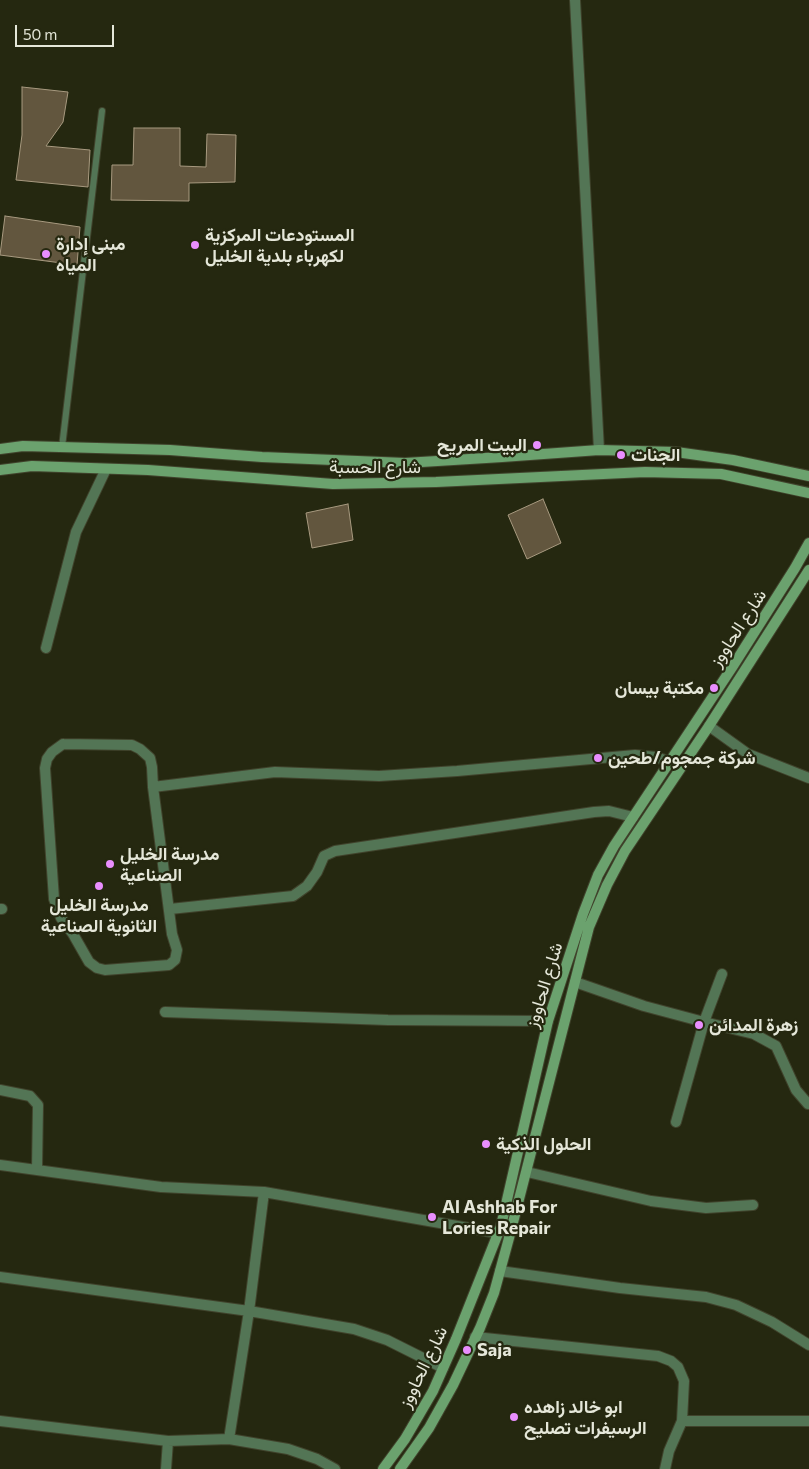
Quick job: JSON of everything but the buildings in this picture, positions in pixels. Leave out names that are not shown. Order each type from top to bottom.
[{"type":"main road","name":"شارع الحسبة","points":[[0,449],[23,446],[170,450],[262,457],[405,463],[599,450],[676,452],[733,460],[809,476]]},
{"type":"main road","name":"شارع الحسبة","points":[[0,470],[32,466],[148,470],[333,484],[436,482],[645,472],[721,474],[809,493]]},
{"type":"main road","name":"شارع الحاووز","points":[[383,1469],[405,1438],[433,1391],[501,1226],[548,1021],[583,914],[598,875],[614,846],[733,666],[809,544]]},
{"type":"main road","name":"شارع الحاووز","points":[[400,1469],[429,1428],[453,1385],[494,1293],[590,927],[606,885],[625,851],[709,726],[809,570]]},
{"type":"street","points":[[575,0],[599,450]]},
{"type":"street","points":[[46,648],[76,532],[106,469]]},
{"type":"street","points":[[709,726],[748,754],[809,778]]},
{"type":"street","points":[[63,744],[128,745],[136,747],[147,755],[151,763],[170,909],[172,934],[177,950],[176,958],[171,964],[167,966],[103,970],[88,962],[73,934],[61,918],[54,899],[45,768],[47,759],[52,752],[63,744]]},
{"type":"street","points":[[153,787],[275,772],[378,776],[457,771],[635,754],[656,757],[670,762]]},
{"type":"street","points":[[170,909],[293,896],[307,886],[317,872],[324,856],[335,851],[594,812],[609,811],[633,817]]},
{"type":"street","points":[[676,1122],[704,1022],[722,974]]},
{"type":"street","points":[[575,982],[644,1006],[754,1034],[776,1046],[796,1090],[808,1104]]},
{"type":"street","points":[[165,1012],[388,1020],[548,1021]]},
{"type":"street","points":[[0,1090],[30,1096],[38,1105],[37,1170]]},
{"type":"street","points":[[0,1165],[161,1187],[264,1192],[498,1234]]},
{"type":"street","points":[[527,1172],[651,1201],[706,1208],[753,1204]]},
{"type":"street","points":[[229,1439],[264,1192]]},
{"type":"street","points":[[500,1271],[713,1299],[736,1305],[772,1322],[809,1345]]},
{"type":"street","points":[[0,1277],[248,1311],[354,1329],[387,1340],[443,1368]]},
{"type":"street","points":[[476,1337],[666,1358],[675,1364],[683,1376],[682,1421],[669,1452],[665,1469]]},
{"type":"street","points":[[0,1421],[168,1441],[229,1439],[288,1449],[317,1459],[335,1469]]},
{"type":"street","points":[[682,1421],[809,1421]]},
{"type":"street","points":[[166,1469],[168,1441]]},
{"type":"lane","points":[[62,447],[102,111]]},
{"type":"place","name":"المستودعات المركزية لكهرباء بلدية الخليل","points":[[195,245]]},
{"type":"place","name":"مبنى إدارة المياه","points":[[46,254]]},
{"type":"place","name":"البيت المريح","points":[[537,445]]},
{"type":"place","name":"الجنات","points":[[621,455]]},
{"type":"place","name":"مكتبة بيسان","points":[[714,688]]},
{"type":"place","name":"شركة جمجوم/طحين","points":[[598,758]]},
{"type":"place","name":"مدرسة الخليل الصناعية","points":[[110,864]]},
{"type":"place","name":"مدرسة الخليل الثانوية الصناعية","points":[[99,886]]},
{"type":"place","name":"زهرة المدائن","points":[[699,1025]]},
{"type":"place","name":"الحلول الذكية","points":[[486,1144]]},
{"type":"place","name":"Al Ashhab For Lories Repair","points":[[432,1217]]},
{"type":"place","name":"Saja","points":[[467,1350]]},
{"type":"place","name":"ابو خالد زاهده الرسيفرات تصليح","points":[[514,1417]]}]
